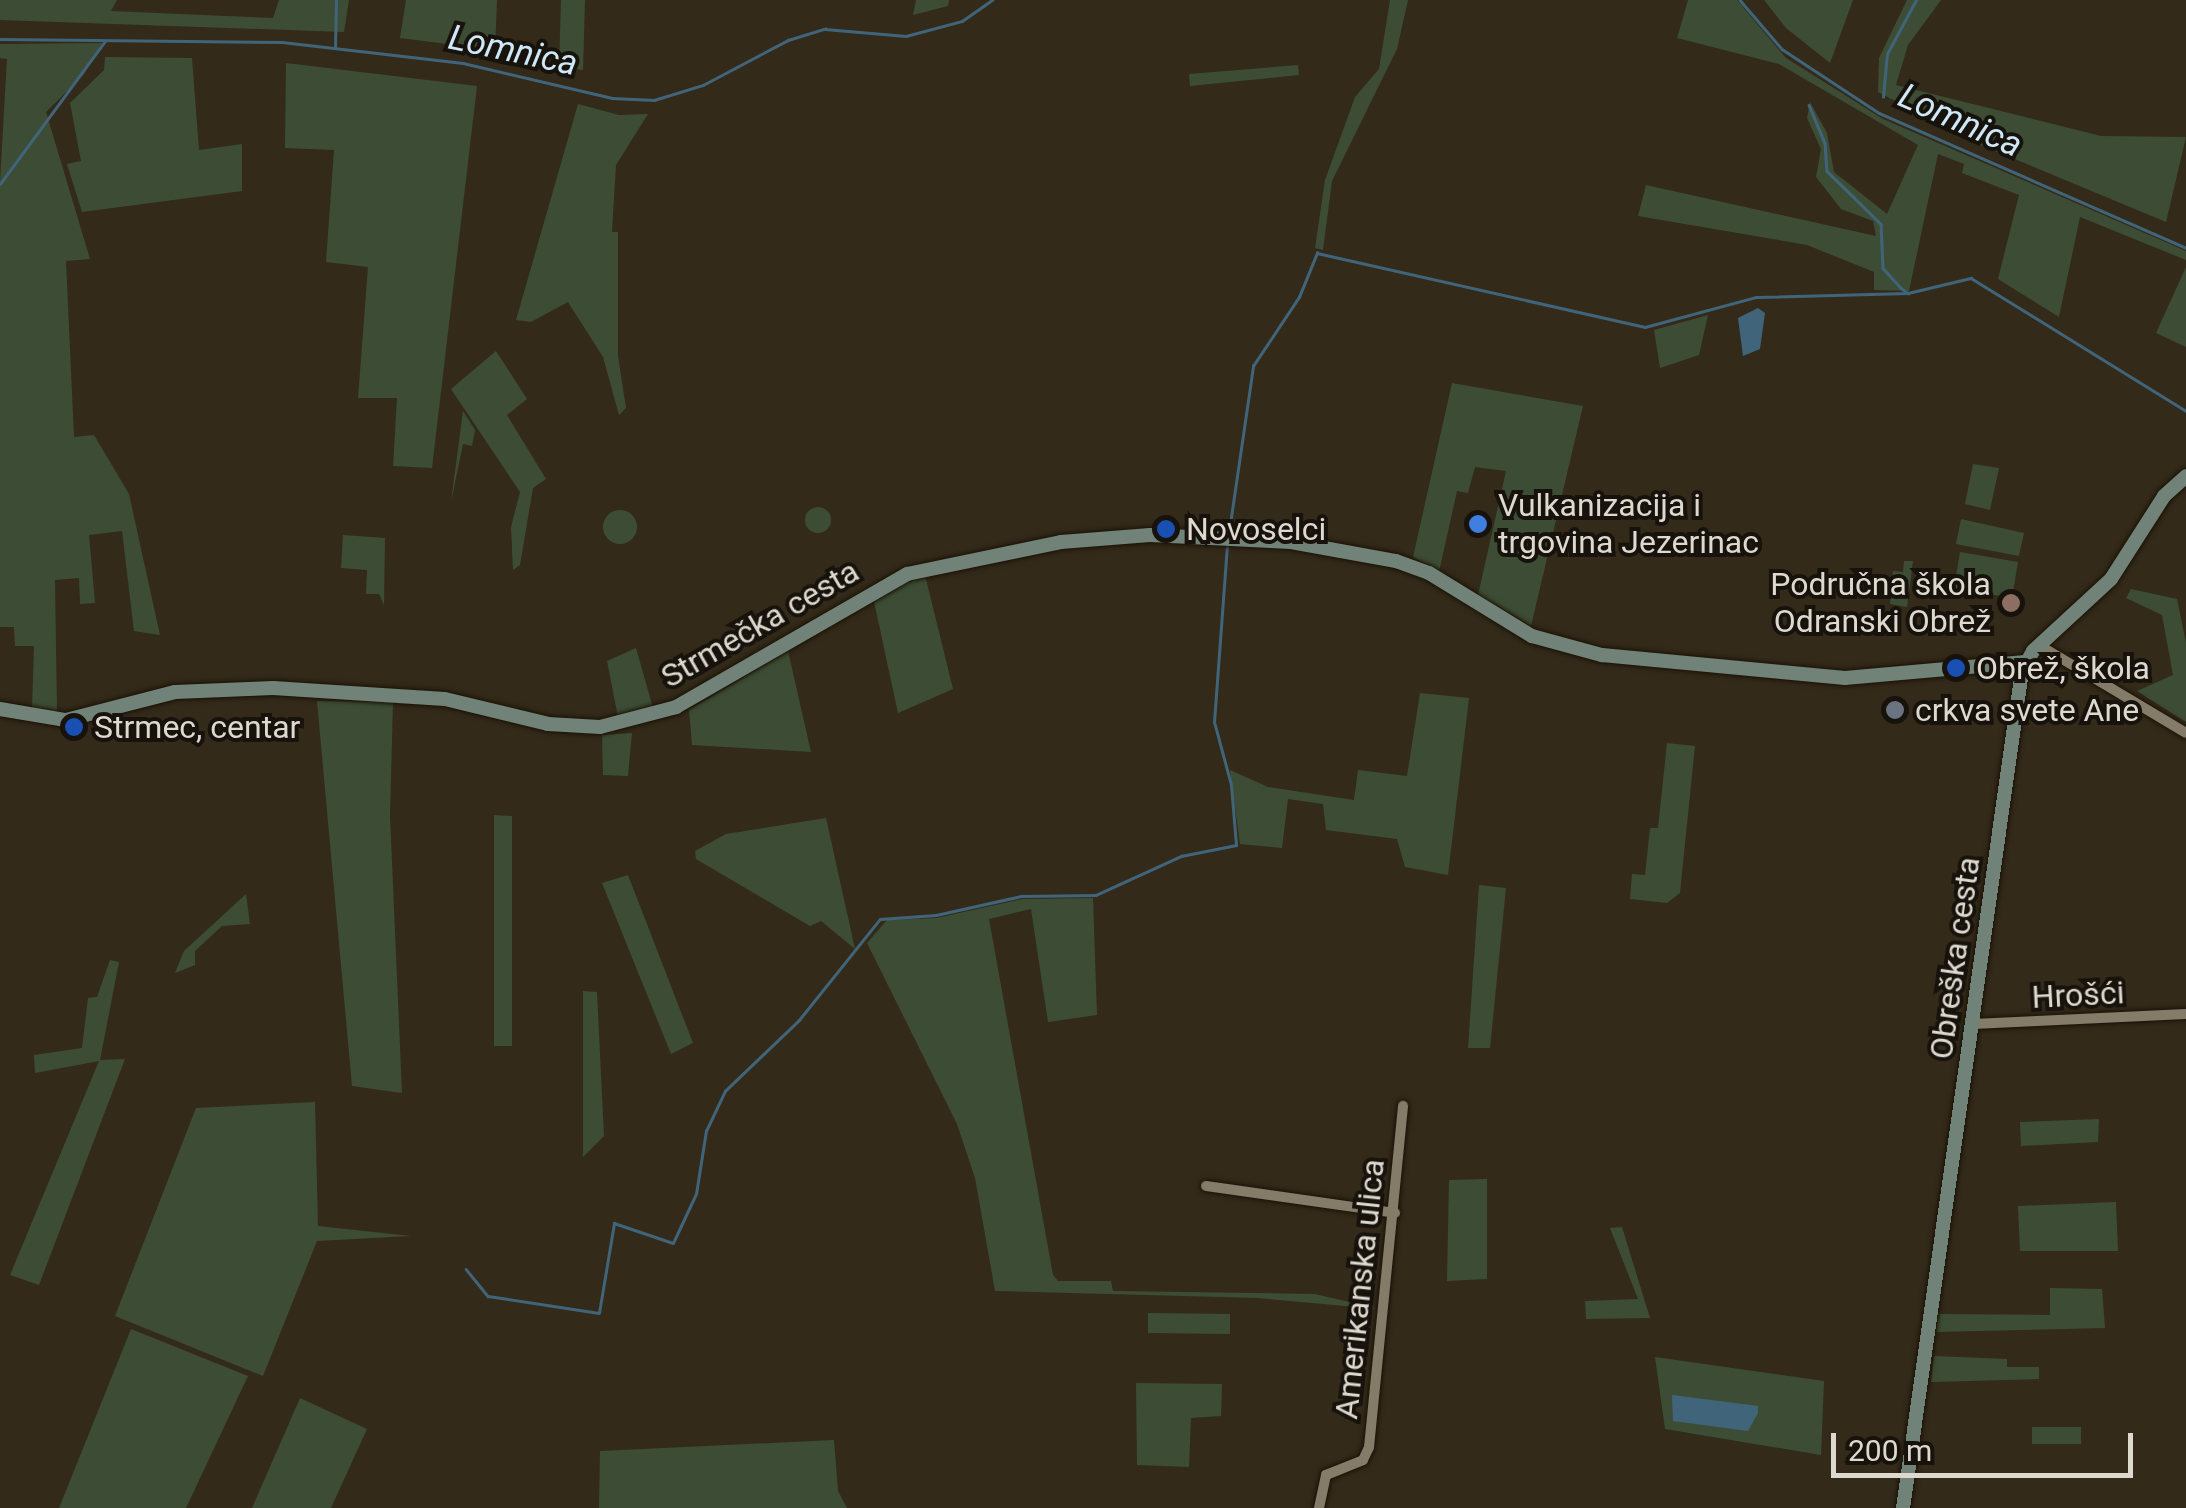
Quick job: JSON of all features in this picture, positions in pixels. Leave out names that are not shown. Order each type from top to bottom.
[{"type":"street","points":[[2025,662],[2111,579],[2170,488],[2186,476]]},
{"type":"street","name":"Strmečka cesta","points":[[0,709],[76,719],[161,694],[273,688],[445,699],[548,724],[600,727],[692,699],[907,574],[1061,542],[1150,536],[1290,542],[1396,561],[1429,573],[1532,636],[1602,654],[1846,678],[2025,662]]},
{"type":"street","points":[[2039,645],[2186,733]]},
{"type":"street","name":"Obreška cesta","points":[[1903,1508],[2025,662]]},
{"type":"street","name":"Hrošći","points":[[1973,1024],[2186,1014]]},
{"type":"street","name":"Amerikanska ulica","points":[[1320,1508],[1326,1476],[1363,1460],[1370,1447],[1403,1106]]},
{"type":"street","points":[[1206,1186],[1395,1213]]},
{"type":"green space","points":[[0,0],[117,0],[111,11],[273,18],[279,0],[349,0],[344,32],[0,20]]},
{"type":"green space","points":[[406,0],[497,0],[495,50],[400,38]]},
{"type":"green space","points":[[561,0],[585,0],[583,70],[559,67]]},
{"type":"green space","points":[[916,0],[949,0],[948,6],[913,15]]},
{"type":"green space","points":[[1390,0],[1408,0],[1397,49],[1332,181],[1323,250],[1315,248],[1325,180],[1355,97],[1379,69]]},
{"type":"green space","points":[[1688,0],[1737,0],[1786,58],[1883,119],[2186,251],[2186,260],[2080,217],[2059,317],[1998,279],[2019,195],[1962,173],[1964,164],[1938,154],[1909,291],[1874,290],[1874,272],[1807,245],[1638,216],[1646,185],[1876,236],[1873,221],[1841,209],[1816,177],[1821,149],[1807,118],[1810,102],[1827,133],[1834,172],[1887,214],[1918,145],[1779,64],[1677,38]]},
{"type":"green space","points":[[1764,0],[1853,0],[1830,63],[1786,28]]},
{"type":"green space","points":[[1907,0],[1941,0],[1908,45],[1896,85],[2101,136],[2186,137],[2166,222],[1976,143],[1878,92],[1879,58]]},
{"type":"green space","points":[[102,43],[84,74],[46,112],[90,259],[66,261],[74,437],[94,435],[129,494],[160,635],[134,631],[122,531],[89,535],[95,603],[80,604],[79,578],[55,580],[57,714],[32,710],[34,646],[15,646],[14,627],[0,627],[0,181],[7,59],[0,58],[0,44]]},
{"type":"green space","points":[[105,57],[192,58],[199,150],[242,144],[242,191],[82,212],[67,164],[81,161],[70,103],[104,70]]},
{"type":"green space","points":[[286,63],[477,86],[432,468],[393,466],[397,398],[358,398],[368,267],[326,262],[334,150],[285,148]]},
{"type":"green space","points":[[1298,65],[1299,75],[1190,86],[1189,74]]},
{"type":"green space","points":[[578,104],[619,115],[648,114],[616,165],[612,232],[618,232],[618,356],[626,408],[619,415],[603,357],[568,302],[531,322],[516,320]]},
{"type":"green space","points":[[2186,267],[2186,347],[2156,333]]},
{"type":"green space","points":[[1708,315],[1699,355],[1660,368],[1654,330]]},
{"type":"green space","points":[[496,351],[527,399],[507,415],[546,479],[533,488],[520,565],[513,570],[511,527],[520,492],[451,389]]},
{"type":"green space","points":[[1452,383],[1583,406],[1531,626],[1478,595],[1506,471],[1475,467],[1468,493],[1457,491],[1439,572],[1413,557]]},
{"type":"green space","points":[[463,411],[475,430],[472,446],[463,444],[451,502]]},
{"type":"green space","points":[[1973,464],[1999,468],[1990,510],[1965,504]]},
{"type":"green space","points":[[818,507],[827,511],[831,520],[827,529],[818,533],[809,529],[805,520],[809,511]]},
{"type":"green space","points":[[620,510],[632,515],[637,527],[632,539],[620,544],[608,539],[603,527],[608,515]]},
{"type":"green space","points":[[1961,519],[2024,533],[2019,556],[1956,544]]},
{"type":"green space","points":[[343,535],[385,538],[384,605],[379,594],[366,594],[367,570],[341,568]]},
{"type":"green space","points":[[1960,552],[2018,562],[2012,598],[1954,588]]},
{"type":"green space","points":[[1904,561],[1913,561],[1907,607],[1890,604],[1893,571],[1903,572]]},
{"type":"green space","points":[[925,575],[953,689],[898,713],[873,597]]},
{"type":"green space","points":[[2131,589],[2177,599],[2186,643],[2186,722],[2137,691],[2173,675],[2162,615],[2126,598]]},
{"type":"green space","points":[[636,648],[653,708],[618,717],[607,661]]},
{"type":"green space","points":[[788,651],[811,752],[692,745],[689,710]]},
{"type":"green space","points":[[1420,693],[1469,698],[1448,875],[1405,867],[1397,839],[1326,830],[1323,804],[1288,799],[1282,848],[1240,844],[1230,770],[1268,787],[1354,800],[1358,770],[1407,776]]},
{"type":"green space","points":[[317,701],[393,702],[390,816],[402,1093],[352,1086]]},
{"type":"green space","points":[[632,733],[628,776],[603,775],[602,735]]},
{"type":"green space","points":[[1667,743],[1695,746],[1680,893],[1667,903],[1630,899],[1632,874],[1645,875],[1650,828],[1658,828]]},
{"type":"green space","points":[[494,815],[512,816],[512,1046],[494,1046]]},
{"type":"green space","points":[[826,818],[855,949],[821,921],[810,926],[696,859],[695,851],[726,834]]},
{"type":"green space","points":[[628,875],[693,1043],[671,1054],[602,883]]},
{"type":"green space","points":[[1479,885],[1506,888],[1490,1048],[1468,1048]]},
{"type":"green space","points":[[246,894],[250,924],[222,926],[195,951],[195,965],[175,973],[184,951]]},
{"type":"green space","points":[[1093,898],[1097,1015],[1048,1022],[1031,909],[989,919],[1053,1275],[1058,1281],[1111,1281],[1113,1291],[1315,1294],[1379,1309],[1257,1298],[995,1291],[975,1178],[957,1124],[867,943],[887,920],[937,918],[1022,899]]},
{"type":"green space","points":[[110,960],[119,962],[100,1060],[125,1059],[39,1285],[10,1275],[99,1061],[35,1073],[34,1055],[82,1048],[88,998],[97,997]]},
{"type":"green space","points":[[583,991],[597,992],[604,1136],[583,1157]]},
{"type":"green space","points":[[315,1102],[318,1226],[411,1236],[317,1241],[263,1376],[115,1316],[196,1108]]},
{"type":"green space","points":[[2099,1119],[2098,1142],[2021,1146],[2020,1122]]},
{"type":"green space","points":[[1487,1179],[1487,1279],[1447,1281],[1449,1180]]},
{"type":"green space","points":[[2116,1202],[2118,1251],[2020,1251],[2018,1206]]},
{"type":"green space","points":[[1622,1227],[1650,1318],[1586,1319],[1585,1301],[1638,1299],[1610,1228]]},
{"type":"green space","points":[[2050,1288],[2102,1289],[2105,1328],[1936,1332],[1938,1314],[2050,1315]]},
{"type":"green space","points":[[1148,1313],[1230,1314],[1230,1334],[1148,1333]]},
{"type":"green space","points":[[131,1329],[248,1376],[186,1508],[59,1508]]},
{"type":"green space","points":[[1934,1356],[2007,1359],[2007,1367],[2039,1367],[2039,1379],[1931,1382]]},
{"type":"green space","points":[[1655,1357],[1824,1381],[1821,1455],[1665,1429]]},
{"type":"green space","points":[[1136,1383],[1222,1384],[1221,1416],[1191,1418],[1189,1467],[1137,1465]]},
{"type":"green space","points":[[300,1398],[367,1429],[331,1508],[252,1508]]},
{"type":"green space","points":[[2032,1427],[2081,1427],[2081,1444],[2032,1444]]},
{"type":"green space","points":[[834,1440],[838,1491],[847,1508],[599,1508],[600,1451]]},
{"type":"water","points":[[1758,308],[1765,313],[1760,349],[1743,356],[1738,318]]},
{"type":"water","points":[[1672,1395],[1758,1406],[1758,1413],[1748,1431],[1673,1421]]},
{"type":"waterway","points":[[335,48],[336,0]]},
{"type":"waterway","name":"Lomnica","points":[[0,39],[282,42],[463,63],[612,98],[654,100],[703,85],[788,40],[825,29],[906,36],[962,21],[992,0]]},
{"type":"waterway","name":"Lomnica","points":[[1740,0],[1782,49],[1879,113],[2186,248]]},
{"type":"waterway","points":[[1883,97],[1887,54],[1916,0]]},
{"type":"waterway","points":[[0,184],[105,41]]},
{"type":"waterway","points":[[1809,105],[1825,143],[1827,171],[1881,224],[1883,268],[1901,288],[1908,293],[1971,278],[2186,411]]},
{"type":"waterway","points":[[1229,531],[1253,366],[1299,297],[1317,253],[1645,327],[1756,297],[1908,293]]},
{"type":"waterway","points":[[466,1269],[488,1296],[599,1313],[614,1223],[673,1243],[696,1194],[706,1131],[725,1091],[799,1020],[880,919],[936,915],[1022,896],[1096,895],[1181,856],[1236,845],[1231,785],[1214,722],[1227,547]]},
{"type":"place","name":"Vulkanizacija i trgovina Jezerinac","points":[[1478,524]]},
{"type":"place","name":"Novoselci","points":[[1166,529]]},
{"type":"place","name":"Područna škola Odranski Obrež","points":[[2011,603]]},
{"type":"place","name":"Obrež, škola","points":[[1956,668]]},
{"type":"place","name":"crkva svete Ane","points":[[1895,710]]},
{"type":"place","name":"Strmec, centar","points":[[74,727]]}]
